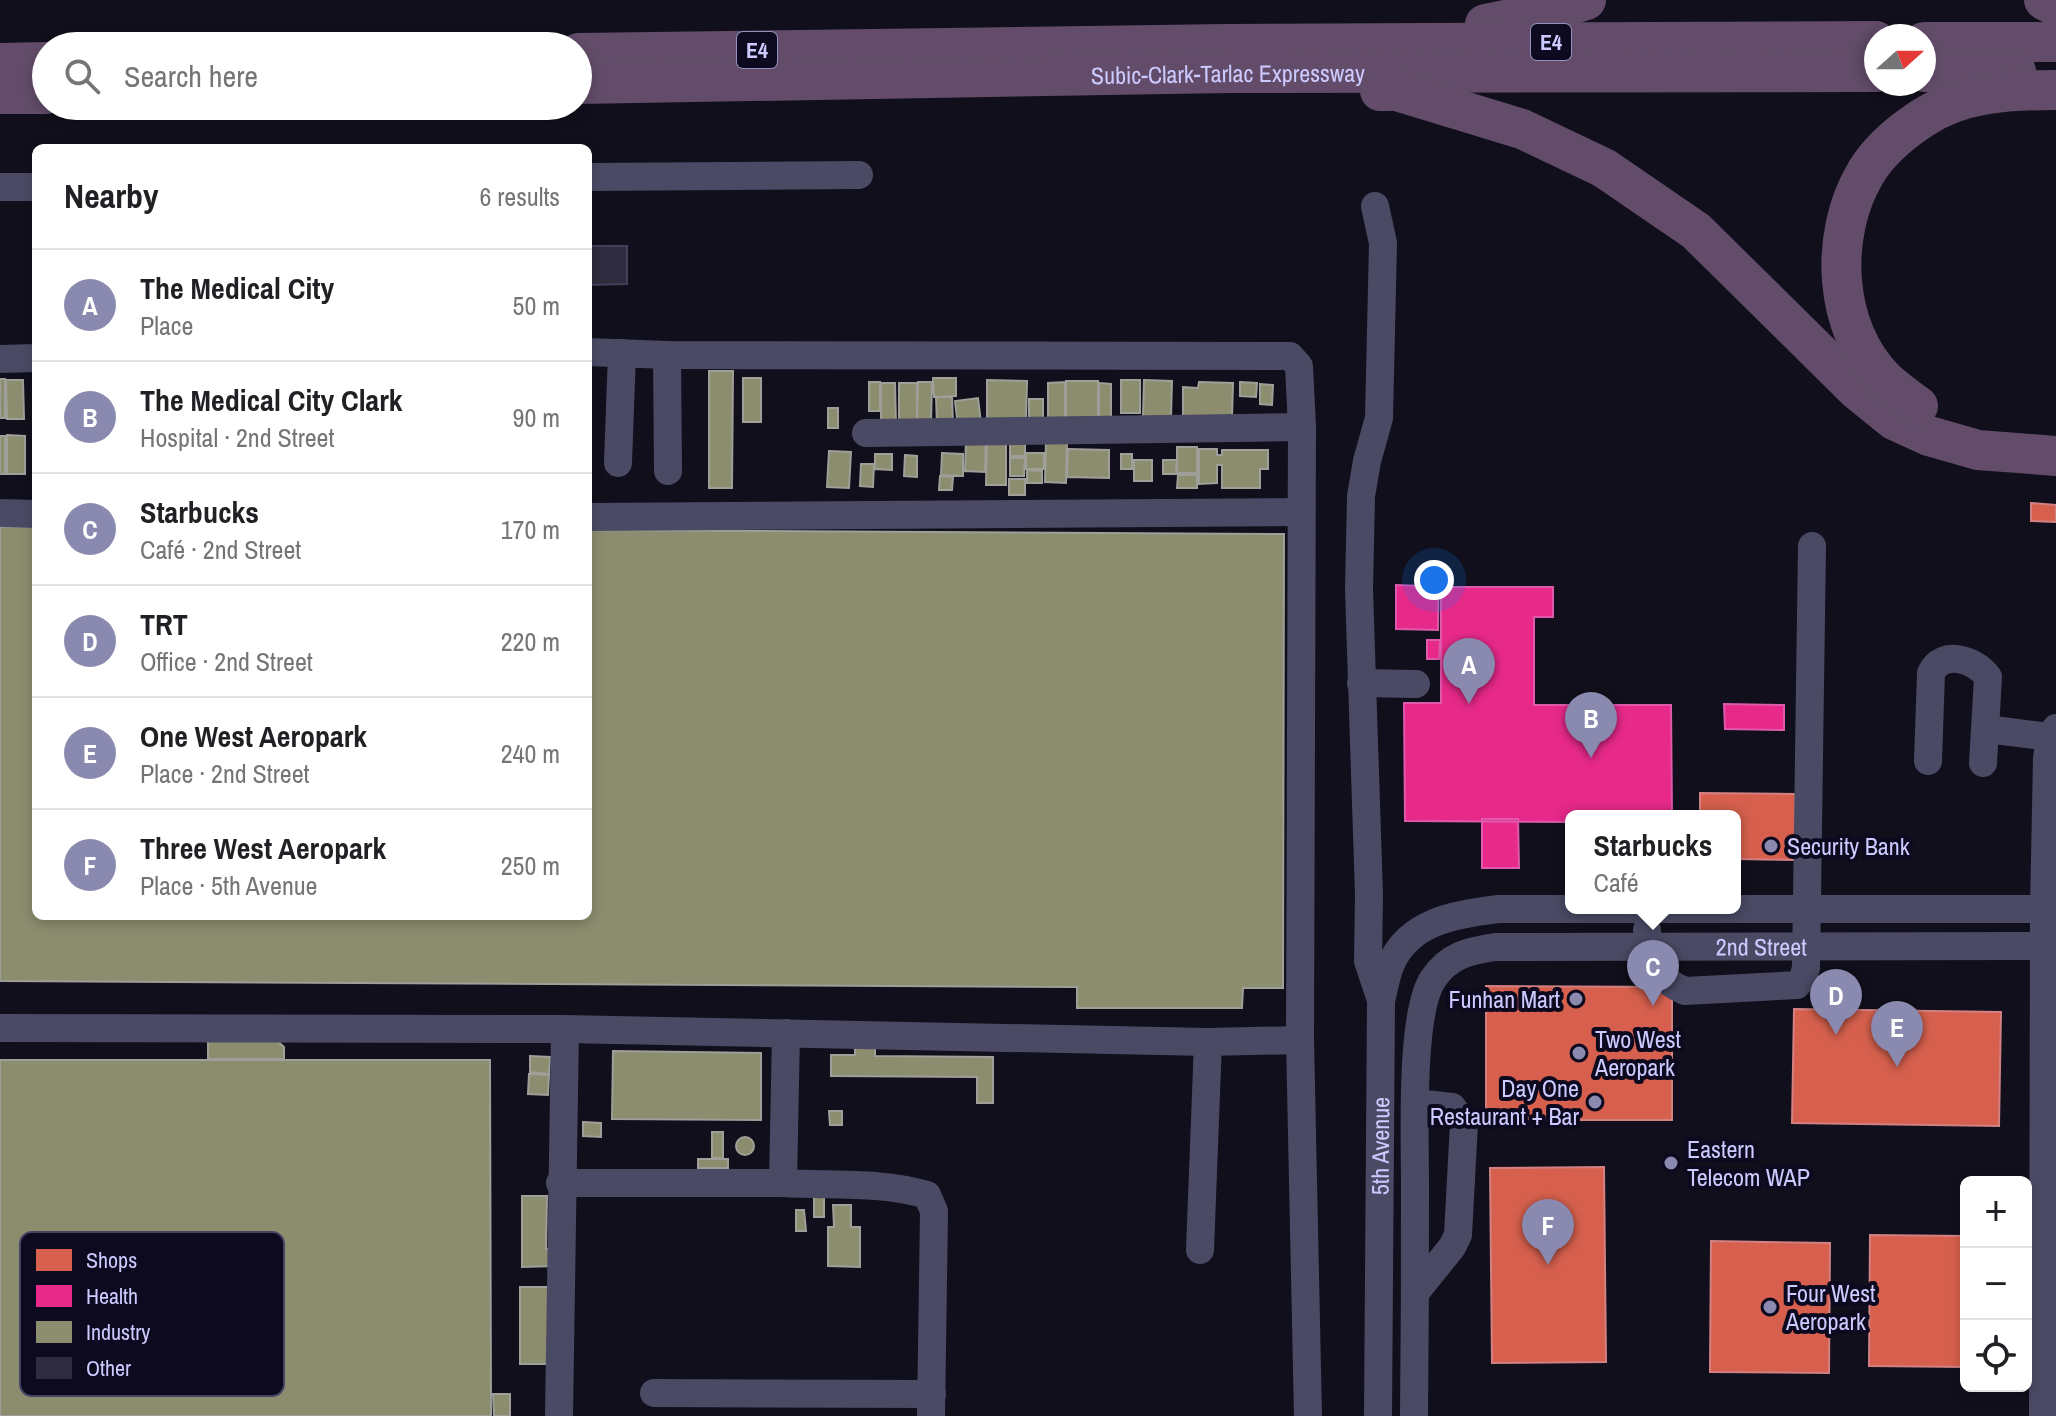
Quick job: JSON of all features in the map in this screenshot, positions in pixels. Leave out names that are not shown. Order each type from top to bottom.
[{"type":"highway","points":[[1228,58],[1351,30],[1481,25],[1586,0]]},
{"type":"highway","points":[[2044,0],[2056,6]]},
{"type":"highway","name":"Subic-Clark-Tarlac Expressway","points":[[592,83],[1228,58],[1864,41]]},
{"type":"highway","points":[[1936,42],[2056,42]]},
{"type":"highway","name":"Subic-Clark-Tarlac Expressway","points":[[592,53],[1228,58],[1864,72]]},
{"type":"highway","points":[[1228,58],[1306,91],[1397,91],[1522,129],[1604,168],[1696,231],[1857,390],[1894,420],[1929,436],[1978,450],[2056,456]]},
{"type":"highway","points":[[0,63],[32,62]]},
{"type":"highway","points":[[1936,72],[2056,71]]},
{"type":"highway","points":[[2056,90],[2003,90],[1959,101],[1923,118],[1889,145],[1865,174],[1852,204],[1842,238],[1841,268],[1845,302],[1868,358],[1883,378],[1904,395],[1929,414],[1977,432],[2056,439]]},
{"type":"highway","points":[[0,94],[32,94]]},
{"type":"street","points":[[592,177],[859,175]]},
{"type":"street","points":[[0,187],[32,187]]},
{"type":"street","points":[[1375,206],[1383,243],[1379,418],[1361,496],[1361,683],[1369,895],[1368,961],[1381,1001]]},
{"type":"street","points":[[592,352],[667,355],[1290,356],[1299,366],[1302,427],[1300,1040],[1308,1416]]},
{"type":"street","points":[[618,463],[622,353]]},
{"type":"street","points":[[667,355],[668,471]]},
{"type":"street","points":[[0,359],[32,358]]},
{"type":"street","points":[[866,433],[1302,427]]},
{"type":"street","points":[[592,517],[1301,512]]},
{"type":"street","points":[[0,513],[32,514]]},
{"type":"street","points":[[1647,914],[1648,946],[1655,970],[1672,986],[1685,991],[1797,985],[1803,978],[1806,968],[1812,546]]},
{"type":"street","points":[[1928,761],[1931,673],[1935,664],[1943,659],[1972,662],[1981,667],[1988,677],[1983,763]]},
{"type":"street","points":[[1361,683],[1416,684]]},
{"type":"street","points":[[1986,729],[2052,745],[2050,1143],[2043,1416]]},
{"type":"street","name":"2nd Street","points":[[1447,908],[1565,909]]},
{"type":"street","name":"5th Avenue","points":[[1378,1416],[1381,1001],[1391,962],[1413,933],[1447,908]]},
{"type":"street","name":"2nd Street","points":[[1741,909],[2050,909]]},
{"type":"street","name":"2nd Street","points":[[1431,981],[1447,961],[1468,951],[1495,947],[2050,946]]},
{"type":"street","name":"5th Avenue","points":[[1414,1416],[1416,1103],[1421,1008],[1431,981]]},
{"type":"street","points":[[0,1028],[565,1029],[1208,1042],[1300,1040]]},
{"type":"street","points":[[559,1416],[560,1183],[565,1029]]},
{"type":"street","points":[[783,1183],[786,1033]]},
{"type":"street","points":[[1200,1250],[1208,1042]]},
{"type":"street","points":[[1415,1293],[1458,1235],[1464,1123],[1452,1107],[1416,1103]]},
{"type":"street","points":[[560,1183],[865,1185],[927,1195],[934,1211],[932,1405],[654,1393]]},
{"type":"building: Shops","points":[[2031,503],[2056,505],[2056,522],[2031,521]]},
{"type":"building: Shops","points":[[1700,793],[1795,794],[1795,860],[1741,859],[1741,810],[1700,810]]},
{"type":"building: Shops","name":"Two West Aeropark","points":[[1486,986],[1672,987],[1672,1120],[1486,1120]]},
{"type":"building: Shops","points":[[1794,1009],[2001,1012],[1999,1126],[1792,1123]]},
{"type":"building: Shops","points":[[1604,1167],[1606,1362],[1492,1363],[1490,1168]]},
{"type":"building: Shops","points":[[1870,1235],[1960,1236],[1960,1367],[1869,1366]]},
{"type":"building: Shops","name":"Four West Aeropark","points":[[1711,1241],[1830,1243],[1829,1373],[1710,1372]]},
{"type":"building: Health","points":[[1423,566],[1439,566],[1438,630],[1396,629],[1396,585],[1423,586]]},
{"type":"building: Health","points":[[1441,587],[1553,587],[1553,617],[1534,617],[1534,705],[1671,705],[1672,810],[1565,810],[1565,822],[1405,821],[1404,703],[1441,703]]},
{"type":"building: Health","points":[[1427,640],[1440,640],[1439,659],[1427,659]]},
{"type":"building: Health","points":[[1724,704],[1784,705],[1784,730],[1725,729]]},
{"type":"building: Health","points":[[1482,819],[1518,819],[1519,868],[1482,868]]},
{"type":"building: Industry","points":[[709,371],[733,371],[732,488],[709,488]]},
{"type":"building: Industry","points":[[743,378],[761,378],[761,422],[743,422]]},
{"type":"building: Industry","points":[[933,378],[956,378],[956,396],[934,397]]},
{"type":"building: Industry","points":[[0,379],[5,379],[5,418],[0,418]]},
{"type":"building: Industry","points":[[6,380],[23,380],[24,419],[7,419]]},
{"type":"building: Industry","points":[[987,380],[1027,381],[1026,420],[987,419]]},
{"type":"building: Industry","points":[[1121,380],[1140,380],[1140,413],[1121,413]]},
{"type":"building: Industry","points":[[1144,380],[1172,381],[1171,418],[1143,417]]},
{"type":"building: Industry","points":[[1066,381],[1098,381],[1098,427],[1066,427]]},
{"type":"building: Industry","points":[[869,382],[880,382],[880,411],[869,411]]},
{"type":"building: Industry","points":[[918,382],[932,382],[931,423],[917,423]]},
{"type":"building: Industry","points":[[1065,382],[1065,418],[1048,418],[1048,383]]},
{"type":"building: Industry","points":[[1199,382],[1233,383],[1232,417],[1183,415],[1183,387],[1198,388]]},
{"type":"building: Industry","points":[[1240,382],[1257,383],[1256,397],[1240,396]]},
{"type":"building: Industry","points":[[881,383],[895,383],[896,426],[881,426]]},
{"type":"building: Industry","points":[[899,383],[917,383],[917,422],[899,422]]},
{"type":"building: Industry","points":[[1099,383],[1111,384],[1111,426],[1099,426]]},
{"type":"building: Industry","points":[[1260,384],[1273,385],[1272,405],[1260,404]]},
{"type":"building: Industry","points":[[936,397],[952,397],[953,425],[937,425]]},
{"type":"building: Industry","points":[[978,398],[981,423],[958,426],[955,401]]},
{"type":"building: Industry","points":[[1029,399],[1043,399],[1043,418],[1029,418]]},
{"type":"building: Industry","points":[[828,408],[838,408],[838,428],[828,428]]},
{"type":"building: Industry","points":[[7,435],[25,436],[25,474],[7,474]]},
{"type":"building: Industry","points":[[0,436],[5,436],[5,474],[0,474]]},
{"type":"building: Industry","points":[[987,438],[1006,438],[1006,485],[986,485]]},
{"type":"building: Industry","points":[[966,439],[986,439],[985,472],[965,471]]},
{"type":"building: Industry","points":[[1046,440],[1067,440],[1066,483],[1045,482]]},
{"type":"building: Industry","points":[[1010,442],[1025,442],[1025,456],[1010,456]]},
{"type":"building: Industry","points":[[1177,447],[1197,447],[1197,473],[1177,473]]},
{"type":"building: Industry","points":[[1068,449],[1109,450],[1109,478],[1067,477]]},
{"type":"building: Industry","points":[[1199,449],[1217,449],[1217,455],[1222,455],[1222,450],[1268,450],[1268,469],[1260,469],[1260,488],[1222,488],[1222,465],[1217,465],[1217,483],[1199,484]]},
{"type":"building: Industry","points":[[829,451],[851,452],[849,488],[827,487]]},
{"type":"building: Industry","points":[[942,453],[963,454],[963,476],[941,475]]},
{"type":"building: Industry","points":[[1026,453],[1044,453],[1044,469],[1026,469]]},
{"type":"building: Industry","points":[[875,454],[892,454],[892,470],[875,469]]},
{"type":"building: Industry","points":[[1121,454],[1132,454],[1132,469],[1121,469]]},
{"type":"building: Industry","points":[[905,455],[917,456],[917,477],[904,476]]},
{"type":"building: Industry","points":[[1010,458],[1025,458],[1024,476],[1010,476]]},
{"type":"building: Industry","points":[[1134,460],[1152,460],[1152,481],[1134,481]]},
{"type":"building: Industry","points":[[1163,460],[1177,460],[1176,474],[1163,474]]},
{"type":"building: Industry","points":[[861,464],[874,464],[873,487],[860,486]]},
{"type":"building: Industry","points":[[1027,470],[1042,471],[1042,483],[1027,483]]},
{"type":"building: Industry","points":[[1178,475],[1197,475],[1197,488],[1177,488]]},
{"type":"building: Industry","points":[[940,476],[953,477],[952,490],[939,490]]},
{"type":"building: Industry","points":[[1009,479],[1025,479],[1025,495],[1009,495]]},
{"type":"building: Industry","points":[[0,527],[32,527],[32,920],[592,920],[592,530],[1284,534],[1283,988],[1243,988],[1242,1008],[1077,1008],[1077,987],[0,981]]},
{"type":"building: Industry","points":[[208,1038],[274,1038],[284,1047],[284,1059],[208,1059]]},
{"type":"building: Industry","points":[[855,1043],[875,1043],[875,1056],[993,1057],[993,1103],[977,1103],[977,1077],[831,1076],[831,1055],[855,1055]]},
{"type":"building: Industry","points":[[613,1051],[761,1053],[761,1120],[612,1119]]},
{"type":"building: Industry","points":[[530,1056],[550,1057],[549,1074],[530,1072]]},
{"type":"building: Industry","points":[[0,1060],[490,1060],[491,1416],[0,1416]]},
{"type":"building: Industry","points":[[529,1074],[549,1075],[548,1095],[528,1094]]},
{"type":"building: Industry","points":[[829,1111],[842,1111],[842,1125],[830,1125]]},
{"type":"building: Industry","points":[[583,1122],[601,1123],[601,1137],[583,1136]]},
{"type":"building: Industry","points":[[712,1132],[723,1132],[723,1158],[712,1158]]},
{"type":"building: Industry","points":[[741,1137],[749,1137],[754,1146],[752,1153],[741,1155],[736,1150],[736,1142]]},
{"type":"building: Industry","points":[[698,1159],[728,1159],[728,1168],[698,1168]]},
{"type":"building: Industry","points":[[522,1196],[547,1196],[546,1249],[557,1249],[557,1266],[522,1267]]},
{"type":"building: Industry","points":[[814,1196],[824,1196],[824,1217],[814,1217]]},
{"type":"building: Industry","points":[[833,1205],[851,1205],[851,1227],[860,1227],[860,1267],[828,1266],[828,1227],[834,1227]]},
{"type":"building: Industry","points":[[796,1210],[804,1210],[806,1231],[796,1231]]},
{"type":"building: Industry","points":[[520,1287],[553,1287],[553,1364],[520,1364]]},
{"type":"building: Industry","points":[[493,1394],[510,1394],[510,1416],[494,1416]]},
{"type":"building: Other","points":[[592,246],[627,246],[627,284],[592,285]]},
{"type":"place","name":"The Medical City","points":[[1469,704]]},
{"type":"place","name":"The Medical City Clark","points":[[1591,758]]},
{"type":"place","name":"Security Bank","points":[[1771,846]]},
{"type":"place","name":"Funhan Mart","points":[[1576,999]]},
{"type":"place","name":"Starbucks","points":[[1653,1006]]},
{"type":"place","name":"TRT","points":[[1836,1035]]},
{"type":"place","name":"Two West Aeropark","points":[[1579,1053]]},
{"type":"place","name":"One West Aeropark","points":[[1897,1067]]},
{"type":"place","name":"Day One Restaurant + Bar","points":[[1595,1102]]},
{"type":"place","name":"Eastern Telecom WAP","points":[[1671,1163]]},
{"type":"place","name":"Three West Aeropark","points":[[1548,1265]]},
{"type":"place","name":"Four West Aeropark","points":[[1770,1307]]}]
